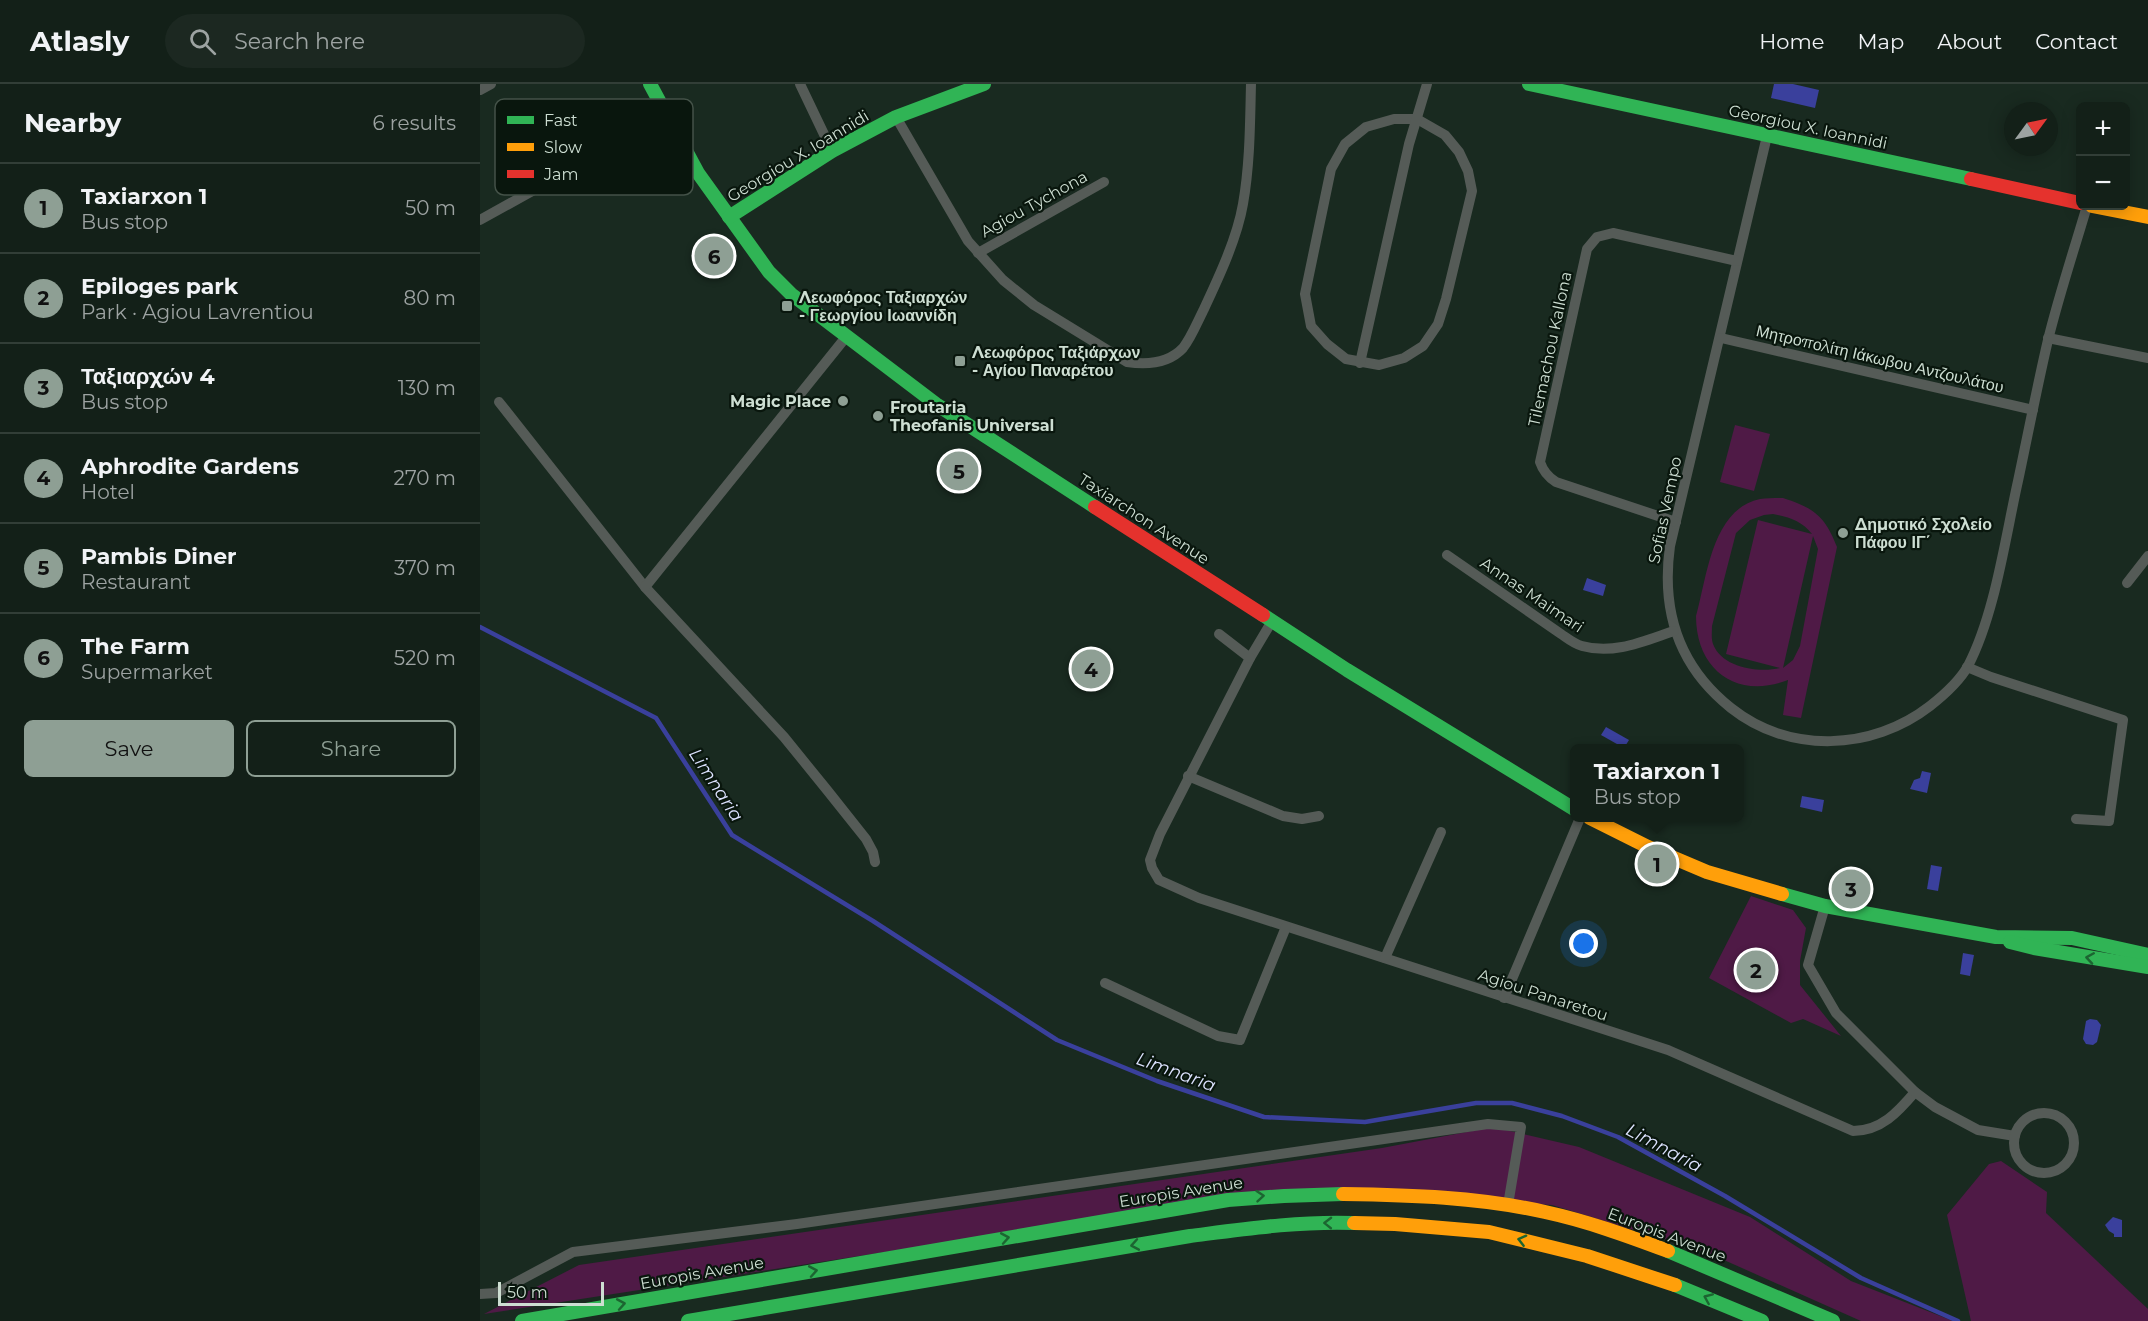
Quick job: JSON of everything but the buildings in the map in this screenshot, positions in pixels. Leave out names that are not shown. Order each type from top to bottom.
[{"type":"main road","name":"Taxiarchon Avenue","points":[[650,84],[658,99]]},
{"type":"main road","name":"Georgiou X. Ioannidi","points":[[729,217],[832,151],[896,117],[984,84]]},
{"type":"main road","name":"Georgiou X. Ioannidi","points":[[1529,84],[1576,89],[1767,136],[2076,202]]},
{"type":"main road","name":"Taxiarchon Avenue","points":[[693,164],[729,217],[776,279],[791,294],[936,404],[1347,670],[1570,806]]},
{"type":"main road","points":[[2111,210],[2148,217]]},
{"type":"main road","points":[[1598,822],[1648,847],[1707,872],[1825,906],[1996,937],[2072,938],[2148,955]]},
{"type":"main road","points":[[1996,937],[2034,948],[2148,967]]},
{"type":"main road","name":"Europis Avenue","points":[[522,1321],[1228,1200],[1285,1194],[1419,1197],[1508,1205],[1569,1218],[1658,1246],[1833,1321]]},
{"type":"main road","points":[[688,1321],[1190,1236],[1318,1222],[1395,1224],[1489,1232],[1587,1256],[1691,1291],[1762,1321]]},
{"type":"street","points":[[480,90],[491,84]]},
{"type":"street","points":[[800,84],[832,151]]},
{"type":"street","points":[[896,117],[968,241],[1003,280],[1034,305],[1127,362],[1145,365],[1165,361],[1182,348],[1194,330],[1222,270],[1243,207],[1249,158],[1251,84]]},
{"type":"street","points":[[1360,363],[1409,144],[1427,84]]},
{"type":"street","points":[[1394,119],[1417,119],[1445,135],[1460,152],[1468,171],[1472,191],[1459,249],[1438,324],[1423,346],[1404,358],[1379,365],[1360,363],[1346,359],[1327,344],[1311,326],[1305,294],[1331,169],[1345,144],[1366,127],[1394,119]]},
{"type":"street","name":"Sofias Vempo","points":[[1767,136],[1666,571],[1674,631],[1695,672],[1708,687],[1740,715],[1780,733],[1800,739],[1819,742],[1844,741],[1884,732],[1903,724],[1942,696],[1967,667],[1989,611],[2049,338],[2089,210]]},
{"type":"street","name":"Agiou Tychona","points":[[978,253],[1104,182]]},
{"type":"street","points":[[480,220],[525,195]]},
{"type":"street","name":"Tilemachou Kallona","points":[[1676,522],[1556,482],[1541,467],[1540,462],[1587,249],[1597,237],[1613,233],[1737,261]]},
{"type":"street","points":[[645,587],[846,337]]},
{"type":"street","name":"Μητροπολίτη Ιάκωβου Αντζουλάτου","points":[[1721,338],[2033,410]]},
{"type":"street","points":[[2049,338],[2148,358]]},
{"type":"street","points":[[499,402],[645,587],[784,736],[866,839],[875,862]]},
{"type":"street","name":"Annas Maimari","points":[[1447,555],[1580,645],[1604,649],[1627,647],[1674,631]]},
{"type":"street","points":[[2127,583],[2148,556]]},
{"type":"street","points":[[1272,621],[1188,776],[1283,816],[1302,819],[1318,816]]},
{"type":"street","points":[[1219,634],[1250,658]]},
{"type":"street","points":[[1967,667],[2122,720],[2109,821],[2076,819]]},
{"type":"street","name":"Agiou Panaretou","points":[[1188,776],[1150,860],[1159,880],[1199,898],[1668,1050],[1853,1131],[1866,1131],[1878,1126],[1903,1107],[1915,1092]]},
{"type":"street","points":[[1504,998],[1578,822]]},
{"type":"street","points":[[1385,958],[1441,832]]},
{"type":"street","points":[[1825,906],[1808,965],[1836,1013],[1915,1092],[1943,1112],[1978,1130],[2015,1136]]},
{"type":"street","points":[[1105,983],[1218,1036],[1240,1040],[1286,927]]},
{"type":"street","points":[[2051,1114],[2061,1119],[2069,1128],[2073,1139],[2073,1150],[2068,1161],[2059,1169],[2048,1173],[2037,1172],[2026,1167],[2018,1158],[2014,1148],[2015,1136],[2019,1126],[2031,1116],[2051,1114]]},
{"type":"street","points":[[480,1294],[496,1293],[573,1252],[797,1224],[1488,1124],[1521,1127],[1508,1205]]},
{"type":"shaded area","points":[[1774,84],[1793,84],[1819,90],[1815,108],[1771,98]]},
{"type":"shaded area","points":[[1735,425],[1770,434],[1754,491],[1720,482]]},
{"type":"shaded area","points":[[1783,498],[1817,515],[1833,536],[1837,547],[1801,718],[1783,715],[1788,680],[1769,685],[1752,686],[1736,683],[1723,676],[1703,652],[1696,616],[1708,564],[1722,530],[1731,516],[1744,505],[1760,499]],"holes":[[[1773,514],[1795,520],[1812,534],[1758,520],[1726,654],[1780,668],[1752,669],[1724,659],[1712,642],[1712,626],[1736,533],[1750,520]],[[1813,536],[1818,549],[1800,646],[1793,660],[1783,668]]]},
{"type":"shaded area","points":[[1587,578],[1606,585],[1603,596],[1583,590]]},
{"type":"shaded area","points":[[1606,727],[1629,740],[1626,744],[1617,744],[1601,735]]},
{"type":"shaded area","points":[[1922,771],[1931,773],[1927,793],[1910,789],[1914,780],[1920,778]]},
{"type":"shaded area","points":[[1802,796],[1824,800],[1822,812],[1800,807]]},
{"type":"shaded area","points":[[1931,865],[1942,867],[1938,891],[1927,889]]},
{"type":"shaded area","points":[[1751,896],[1793,910],[1806,928],[1800,961],[1800,985],[1841,1036],[1803,1019],[1791,1023],[1709,978]]},
{"type":"shaded area","points":[[1963,953],[1974,955],[1970,976],[1960,974]]},
{"type":"shaded area","points":[[2097,1020],[2101,1025],[2097,1042],[2093,1045],[2086,1044],[2083,1039],[2086,1021]]},
{"type":"shaded area","points":[[1493,1127],[1579,1147],[1750,1217],[1851,1281],[1953,1321],[1861,1321],[1706,1252],[1552,1205],[1279,1191],[484,1314],[579,1265],[1382,1148]]},
{"type":"shaded area","points":[[2001,1161],[2047,1192],[2046,1213],[2148,1309],[2148,1321],[1971,1321],[1947,1215],[1989,1164]]},
{"type":"shaded area","points":[[2113,1217],[2122,1220],[2122,1237],[2114,1237],[2105,1225]]},
{"type":"waterway","name":"Limnaria","points":[[480,627],[656,718],[732,835],[873,921],[1057,1040],[1157,1081],[1264,1117],[1365,1122],[1476,1103],[1512,1103],[1562,1116],[1618,1137],[1725,1196],[1861,1278],[1958,1321]]},
{"type":"traffic: fast","points":[[650,84],[658,99]]},
{"type":"traffic: fast","points":[[729,217],[832,151],[896,117],[984,84]]},
{"type":"traffic: fast","points":[[1529,84],[1971,179]]},
{"type":"traffic: fast","points":[[693,164],[769,272],[791,294],[936,404],[1095,507]]},
{"type":"traffic: fast","points":[[1263,615],[1347,670],[1570,807]]},
{"type":"traffic: fast","points":[[1782,894],[1825,906],[1996,937],[2072,938],[2148,955]]},
{"type":"traffic: fast","points":[[2010,942],[2148,967]]},
{"type":"traffic: fast","points":[[522,1321],[1228,1200],[1343,1194]]},
{"type":"traffic: fast","points":[[688,1321],[1190,1236],[1292,1224],[1354,1223]]},
{"type":"traffic: fast","points":[[1668,1251],[1833,1321]]},
{"type":"traffic: fast","points":[[1675,1285],[1762,1321]]},
{"type":"traffic: slow","points":[[2112,210],[2148,217]]},
{"type":"traffic: slow","points":[[1598,822],[1648,847],[1707,872],[1782,894]]},
{"type":"traffic: slow","points":[[1343,1194],[1444,1198],[1520,1207],[1592,1224],[1668,1251]]},
{"type":"traffic: slow","points":[[1354,1223],[1489,1232],[1587,1256],[1675,1285]]},
{"type":"traffic: jam","points":[[1971,179],[2076,202]]},
{"type":"traffic: jam","points":[[1095,507],[1263,615]]},
{"type":"place","name":"The Farm","points":[[714,256]]},
{"type":"place","name":"Λεωφόρος Ταξιαρχών - Γεωργίου Ιωαννίδη","points":[[787,306]]},
{"type":"place","name":"Λεωφόρος Ταξιάρχων - Αγίου Παναρέτου","points":[[960,361]]},
{"type":"place","name":"Magic Place","points":[[843,401]]},
{"type":"place","name":"Froutaria Theofanis Universal","points":[[878,416]]},
{"type":"place","name":"Pambis Diner","points":[[959,471]]},
{"type":"place","name":"Δημοτικό Σχολείο Πάφου ΙΓ΄","points":[[1843,533]]},
{"type":"place","name":"Aphrodite Gardens","points":[[1091,669]]},
{"type":"place","name":"Taxiarxon 1","points":[[1657,864]]},
{"type":"place","name":"Ταξιαρχών 4","points":[[1851,889]]},
{"type":"place","name":"Epiloges park","points":[[1756,970]]}]
